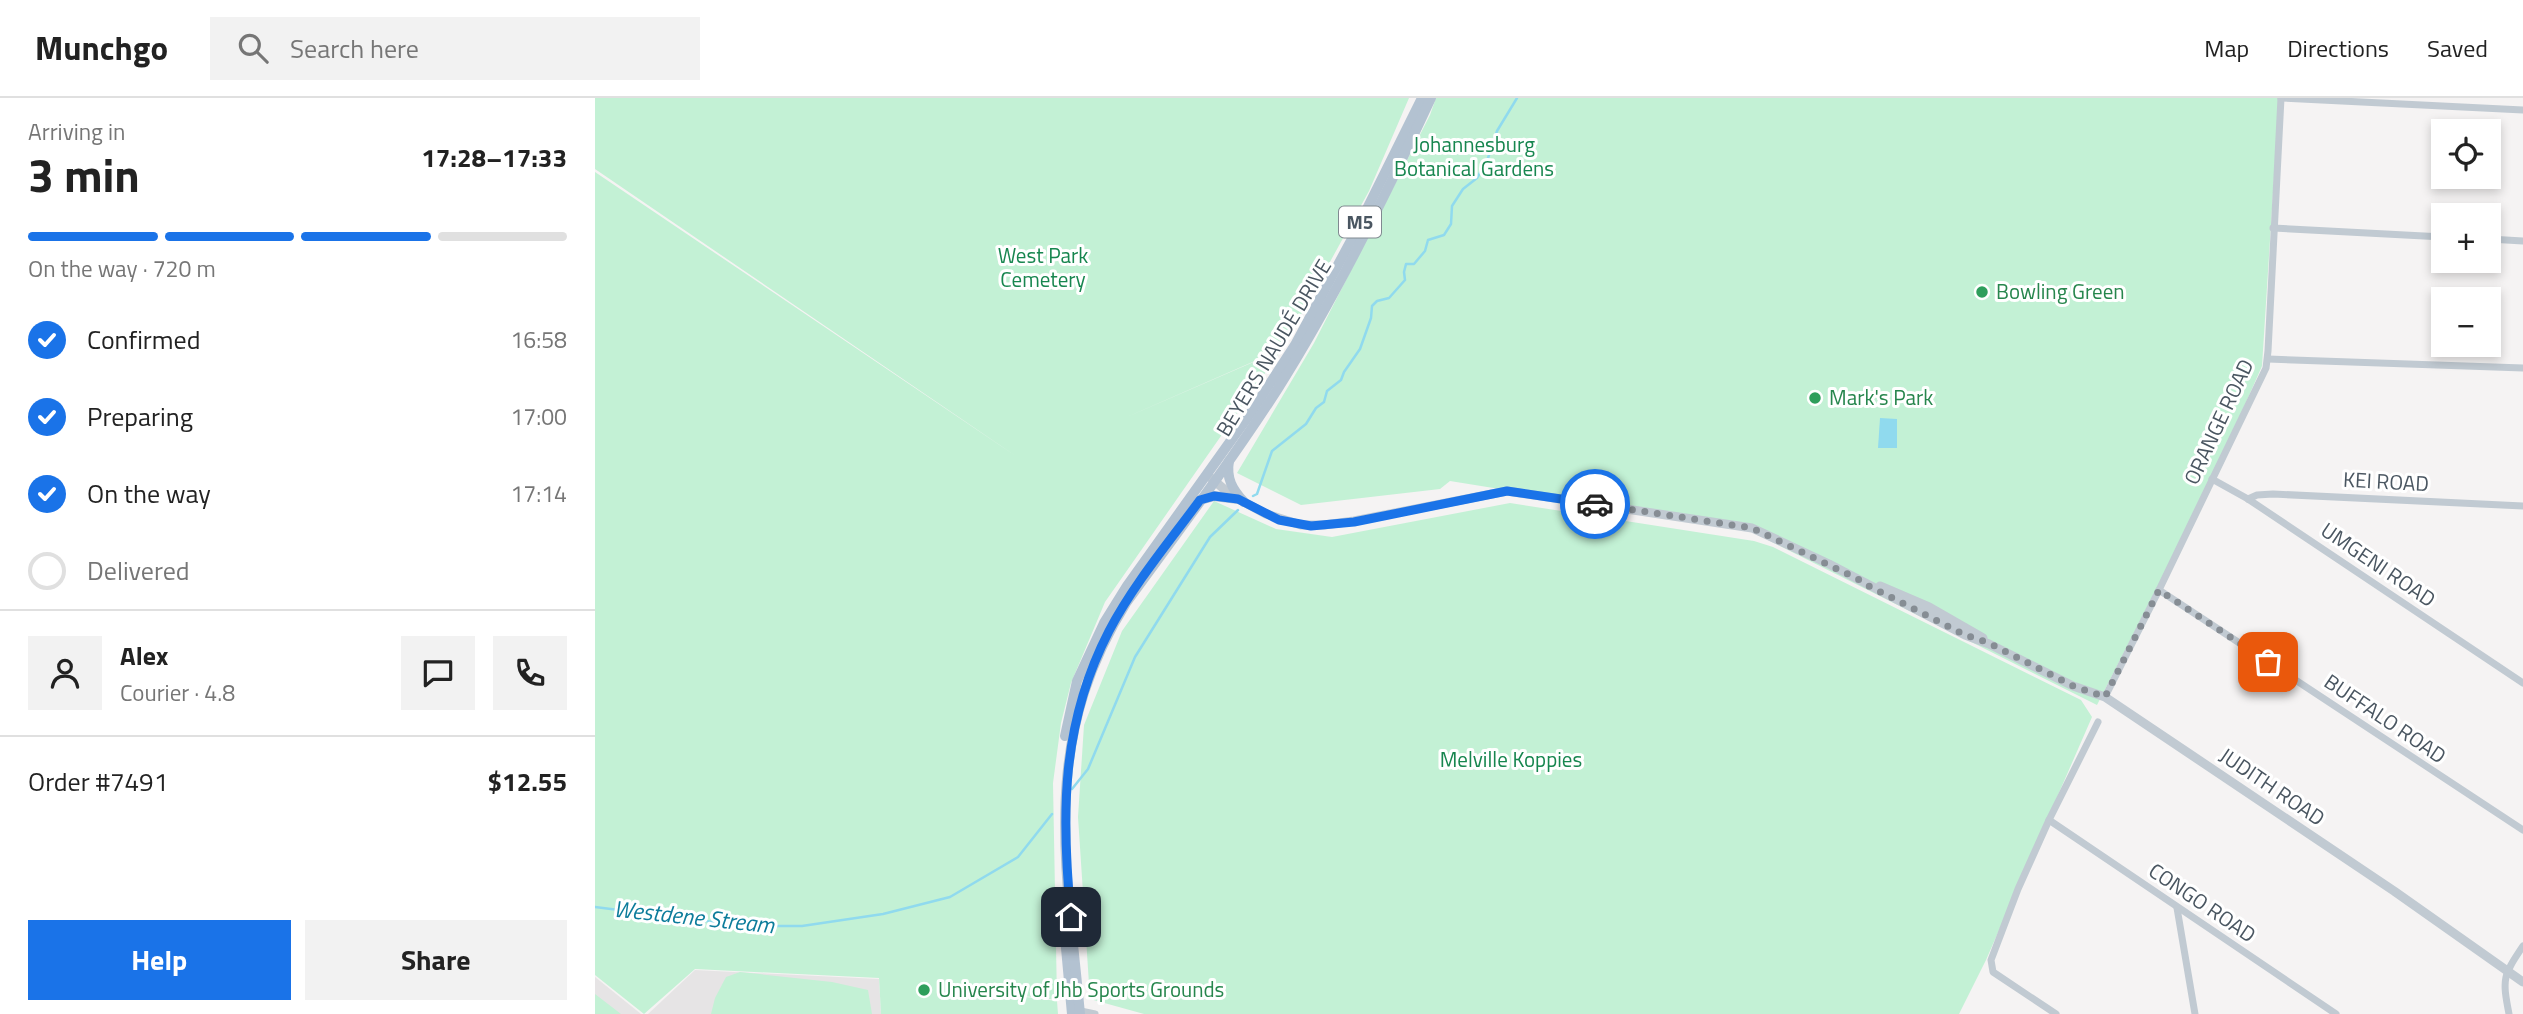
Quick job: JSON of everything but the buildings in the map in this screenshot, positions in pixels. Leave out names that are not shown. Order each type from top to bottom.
[{"type":"main road","name":"BEYERS NAUDÉ DRIVE","points":[[1076,1012],[1059,859],[1058,816],[1061,764],[1072,698],[1085,661],[1114,606],[1210,477],[1295,345],[1422,98]]},
{"type":"main road","name":"BEYERS NAUDÉ DRIVE","points":[[1076,1012],[1065,835],[1066,783],[1076,716],[1091,669],[1117,618],[1200,500],[1210,477],[1230,458],[1277,390],[1373,214],[1431,98]]},
{"type":"main road","points":[[1230,458],[1229,479],[1241,500]]},
{"type":"main road","points":[[1200,500],[1214,496],[1241,500]]},
{"type":"street","points":[[2281,98],[2523,110]]},
{"type":"street","name":"ORANGE ROAD","points":[[2105,697],[2159,590],[2268,359],[2281,98]]},
{"type":"street","points":[[2273,228],[2431,235]]},
{"type":"street","points":[[2501,240],[2523,241]]},
{"type":"street","points":[[2268,359],[2523,368]]},
{"type":"street","name":"JUDITH ROAD","points":[[1210,477],[1241,500],[1287,522],[1301,525],[1354,522],[1485,495],[1513,492],[1752,528],[1858,579],[1917,601],[1989,643],[2073,686],[2105,697],[2394,891],[2523,982]]},
{"type":"street","name":"UMGENI ROAD","points":[[2212,479],[2248,499],[2523,683]]},
{"type":"street","name":"KEI ROAD","points":[[2248,499],[2257,495],[2273,494],[2523,506]]},
{"type":"street","name":"BUFFALO ROAD","points":[[2159,590],[2523,830]]},
{"type":"street","points":[[2056,1014],[1993,972],[1990,965],[1992,954],[2049,820],[2098,722]]},
{"type":"street","name":"CONGO ROAD","points":[[2049,820],[2336,1014]]},
{"type":"street","points":[[2177,908],[2195,1014]]},
{"type":"street","points":[[2509,1014],[2504,989],[2506,971],[2523,946]]},
{"type":"street","points":[[1076,1012],[1095,1014]]},
{"type":"shaded area","points":[[695,970],[879,979],[881,1014],[648,1014]]},
{"type":"shaded area","points":[[595,977],[641,1014],[595,1014]]},
{"type":"green space","name":"West Park Cemetery","points":[[595,98],[1409,98],[1369,191],[1282,349],[1120,420],[1281,350],[1105,602],[1071,683],[1061,723],[1053,783],[1057,1000],[973,990],[1057,1001],[1058,1014],[881,1014],[879,978],[695,969],[644,1014],[595,975],[595,172],[1026,463],[595,169]]},
{"type":"green space","name":"Mark's Park","points":[[1436,98],[2279,98],[2262,366],[2210,484],[2097,705],[1744,528],[1450,481],[1440,489],[1301,505],[1237,473],[1314,343],[1430,115]]},
{"type":"green space","name":"Melville Koppies","points":[[1214,501],[1276,529],[1332,537],[1510,503],[1754,541],[1773,547],[2081,700],[2092,717],[1986,960],[1959,1014],[1144,1014],[1090,999],[1078,817],[1084,725],[1122,631]]},
{"type":"green space","points":[[740,972],[832,982],[868,990],[872,1014],[711,1014],[715,998],[726,977]]},
{"type":"green space","points":[[595,994],[621,1014],[595,1014]]},
{"type":"water","points":[[1880,418],[1897,419],[1897,448],[1878,448]]},
{"type":"waterway","name":"Westdene Stream","points":[[1253,496],[1257,494],[1272,451],[1306,424],[1316,408],[1324,402],[1327,391],[1341,380],[1360,349],[1371,318],[1372,306],[1377,301],[1389,298],[1405,280],[1406,264],[1414,264],[1425,251],[1428,240],[1444,235],[1451,224],[1452,206],[1463,189],[1477,178],[1487,161],[1497,131],[1517,98]]},
{"type":"waterway","name":"Westdene Stream","points":[[1072,789],[1088,769],[1135,657],[1210,537],[1238,510]]},
{"type":"waterway","name":"Westdene Stream","points":[[595,907],[745,926],[802,926],[883,914],[950,897],[1018,857],[1052,814]]},
{"type":"way so far","points":[[1595,504],[1757,530],[1965,635],[1989,643],[2073,686],[2105,697],[2159,590],[2268,662]]},
{"type":"place","name":"Bowling Green","points":[[1982,292]]},
{"type":"place","name":"Mark's Park","points":[[1815,398]]},
{"type":"place","name":"University of Jhb Sports Grounds","points":[[924,990]]},
{"type":"route","points":[[1071,917],[1065,859],[1066,783],[1076,716],[1086,682],[1126,603],[1200,500],[1214,496],[1238,499],[1279,520],[1311,526],[1354,522],[1507,491],[1595,504]]},
{"type":"park label","name":"Johannesburg Botanical Gardens","points":[[1474,157]]}]
